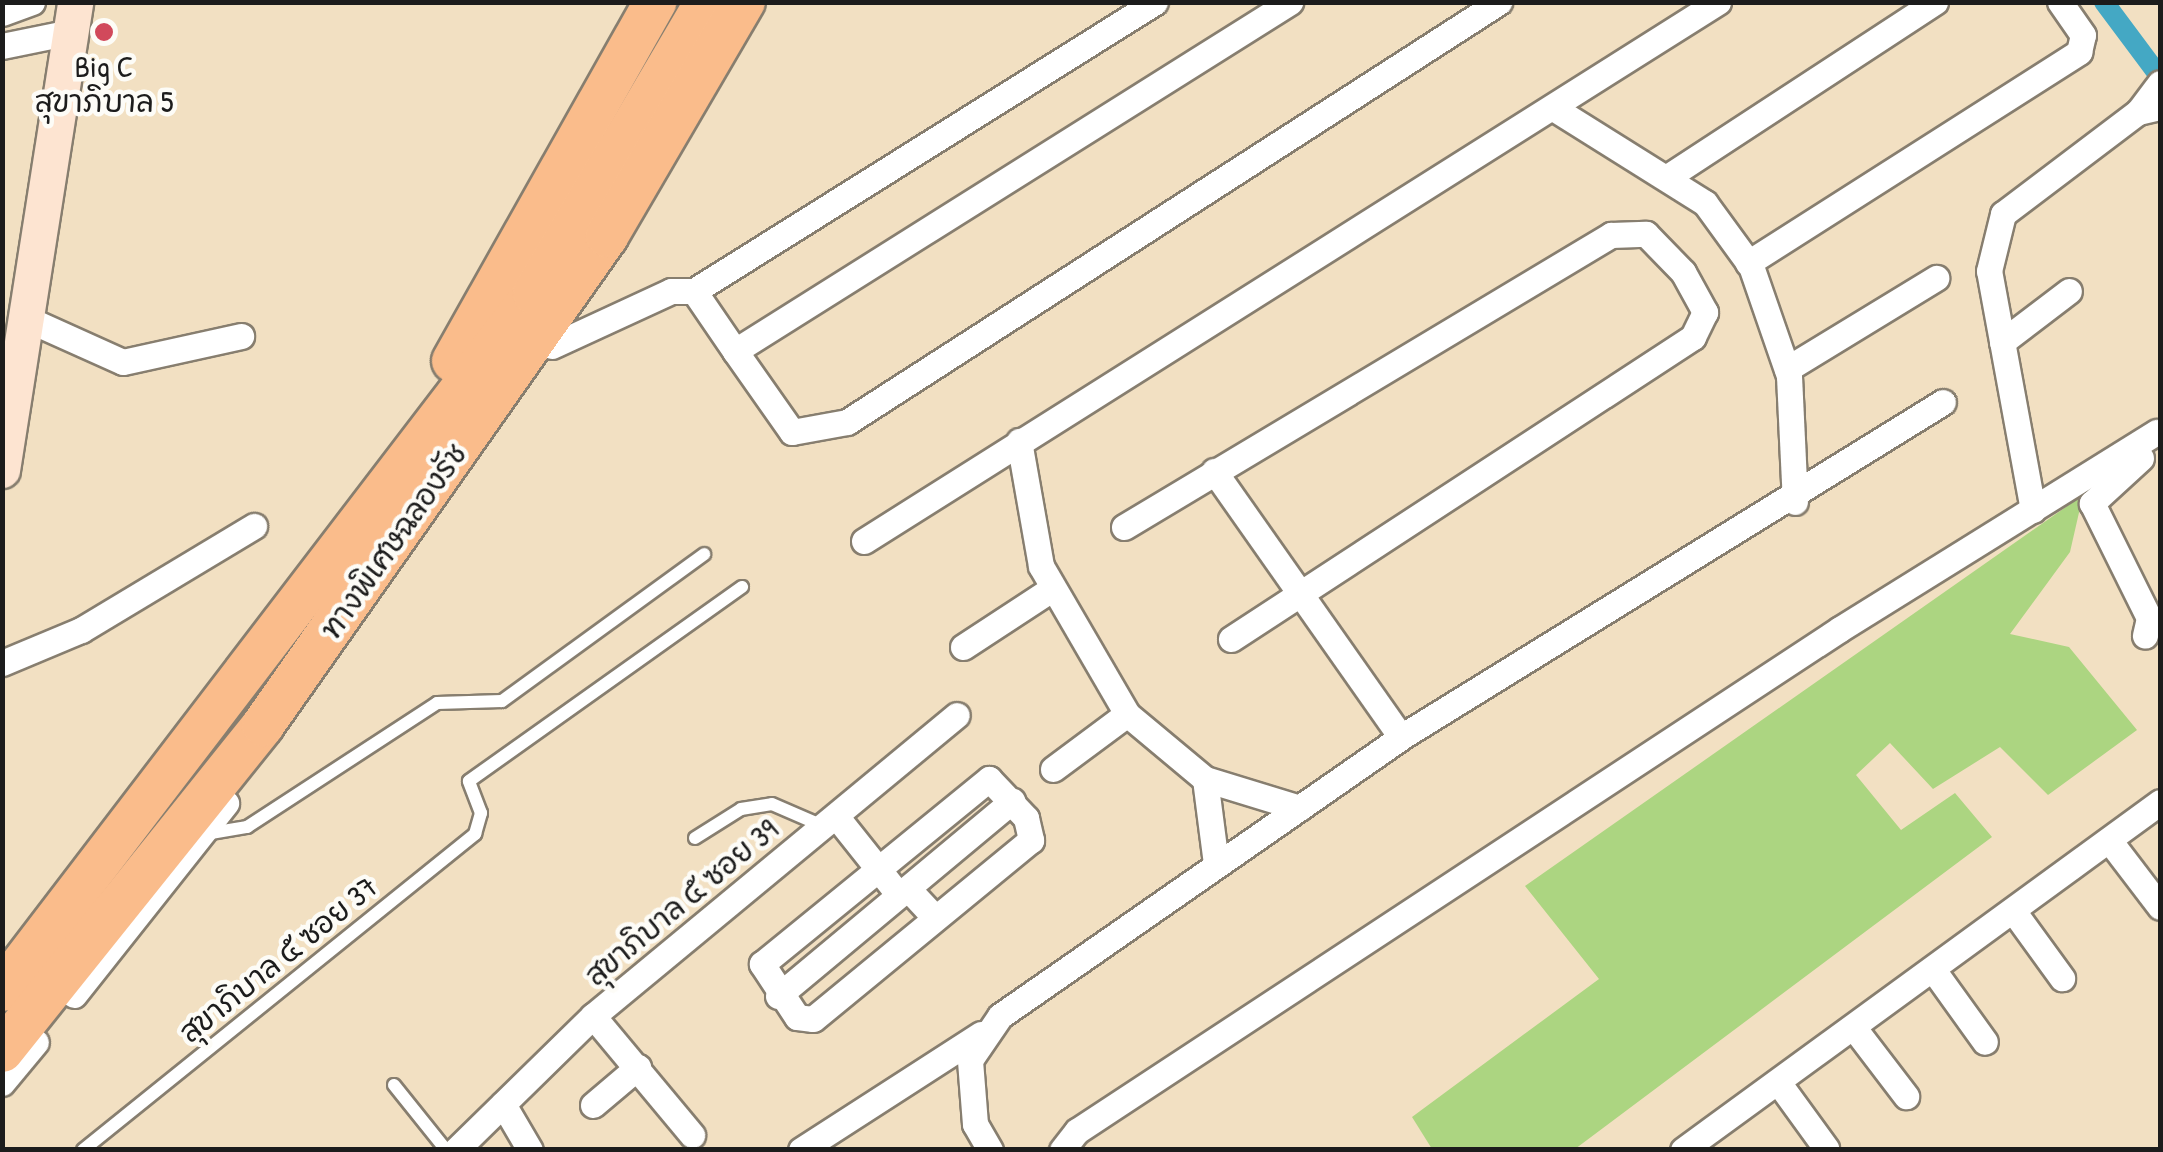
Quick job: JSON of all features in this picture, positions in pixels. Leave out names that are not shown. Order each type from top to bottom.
[{"type":"highway","points":[[286,622],[467,340],[655,2]]},
{"type":"highway","name":"ทางพิเศษฉลองรัช","points":[[2,990],[534,294],[706,2]]},
{"type":"highway","name":"ทางพิเศษฉลองรัช","points":[[2,1051],[309,660],[607,236],[744,2]]},
{"type":"main road","points":[[3,462],[73,17]]},
{"type":"street","points":[[2,13],[32,2]]},
{"type":"street","points":[[2,1083],[203,835],[552,346],[648,205],[763,2]]},
{"type":"street","points":[[552,346],[670,292],[694,291],[1155,2]]},
{"type":"street","points":[[735,352],[1290,2]]},
{"type":"street","points":[[694,291],[792,432],[847,422],[1500,2]]},
{"type":"street","points":[[864,541],[1555,110],[1718,2]]},
{"type":"street","points":[[1669,176],[1934,2]]},
{"type":"street","points":[[1748,262],[2078,52],[2083,35],[2060,2]]},
{"type":"street","points":[[2,46],[73,17]]},
{"type":"street","points":[[2033,510],[1989,271],[2002,214],[2151,102]]},
{"type":"street","points":[[1555,110],[1669,176],[1705,203],[1748,262],[1786,369],[1795,502]]},
{"type":"street","points":[[1124,527],[1610,236],[1646,234],[1683,272],[1705,312],[1693,337],[1232,639]]},
{"type":"street","points":[[1786,369],[1936,278]]},
{"type":"street","points":[[2002,342],[2070,291]]},
{"type":"street","points":[[25,318],[123,362],[241,336]]},
{"type":"street","points":[[801,1150],[980,1034],[1402,736],[1795,502],[1943,402]]},
{"type":"street","points":[[1062,1150],[1077,1131],[2033,510],[2159,437]]},
{"type":"street","points":[[2145,636],[2148,618],[2092,503],[2159,437]]},
{"type":"street","points":[[1019,441],[1050,590],[1127,714],[1205,779],[1300,808]]},
{"type":"street","points":[[1214,471],[1402,736]]},
{"type":"street","points":[[2,664],[82,630],[254,526]]},
{"type":"street","points":[[963,647],[1050,590]]},
{"type":"street","points":[[1052,768],[1127,714]]},
{"type":"street","name":"สุขาภิบาล ๕ ซอย 39","points":[[456,1150],[593,1016],[957,715]]},
{"type":"street","points":[[1205,779],[1216,864]]},
{"type":"street","points":[[994,780],[1012,801],[1031,840],[813,1019],[797,1018],[778,996],[762,964],[876,868],[982,782],[994,780]]},
{"type":"street","points":[[778,996],[1012,801]]},
{"type":"street","points":[[1683,1150],[1713,1141],[1778,1082],[2160,802]]},
{"type":"street","points":[[830,821],[876,868],[935,918]]},
{"type":"street","points":[[2110,840],[2160,906]]},
{"type":"street","points":[[2014,912],[2062,978]]},
{"type":"street","points":[[1934,971],[1985,1042]]},
{"type":"street","points":[[593,1016],[692,1136]]},
{"type":"street","points":[[1854,1028],[1906,1096]]},
{"type":"street","points":[[980,1034],[970,1089],[990,1150]]},
{"type":"street","points":[[593,1106],[638,1068]]},
{"type":"street","points":[[1778,1082],[1826,1148]]},
{"type":"street","points":[[503,1104],[530,1150]]},
{"type":"lane","points":[[203,835],[247,827],[436,703],[502,701],[704,554]]},
{"type":"lane","name":"สุขาภิบาล ๕ ซอย 37","points":[[83,1150],[475,834],[481,813],[471,800],[470,781],[742,587]]},
{"type":"lane","points":[[695,838],[741,809],[772,804],[830,821]]},
{"type":"lane","points":[[394,1085],[446,1150]]},
{"type":"green space","points":[[2083,495],[2070,552],[2010,634],[2069,647],[2137,730],[2048,795],[2000,747],[1933,789],[1890,743],[1856,775],[1901,830],[1955,793],[1992,837],[1575,1149],[1432,1149],[1412,1117],[1599,979],[1525,886]]},
{"type":"waterway","points":[[2104,2],[2160,77]]},
{"type":"place","name":"Big C สุขาภิบาล 5","points":[[104,32]]}]
